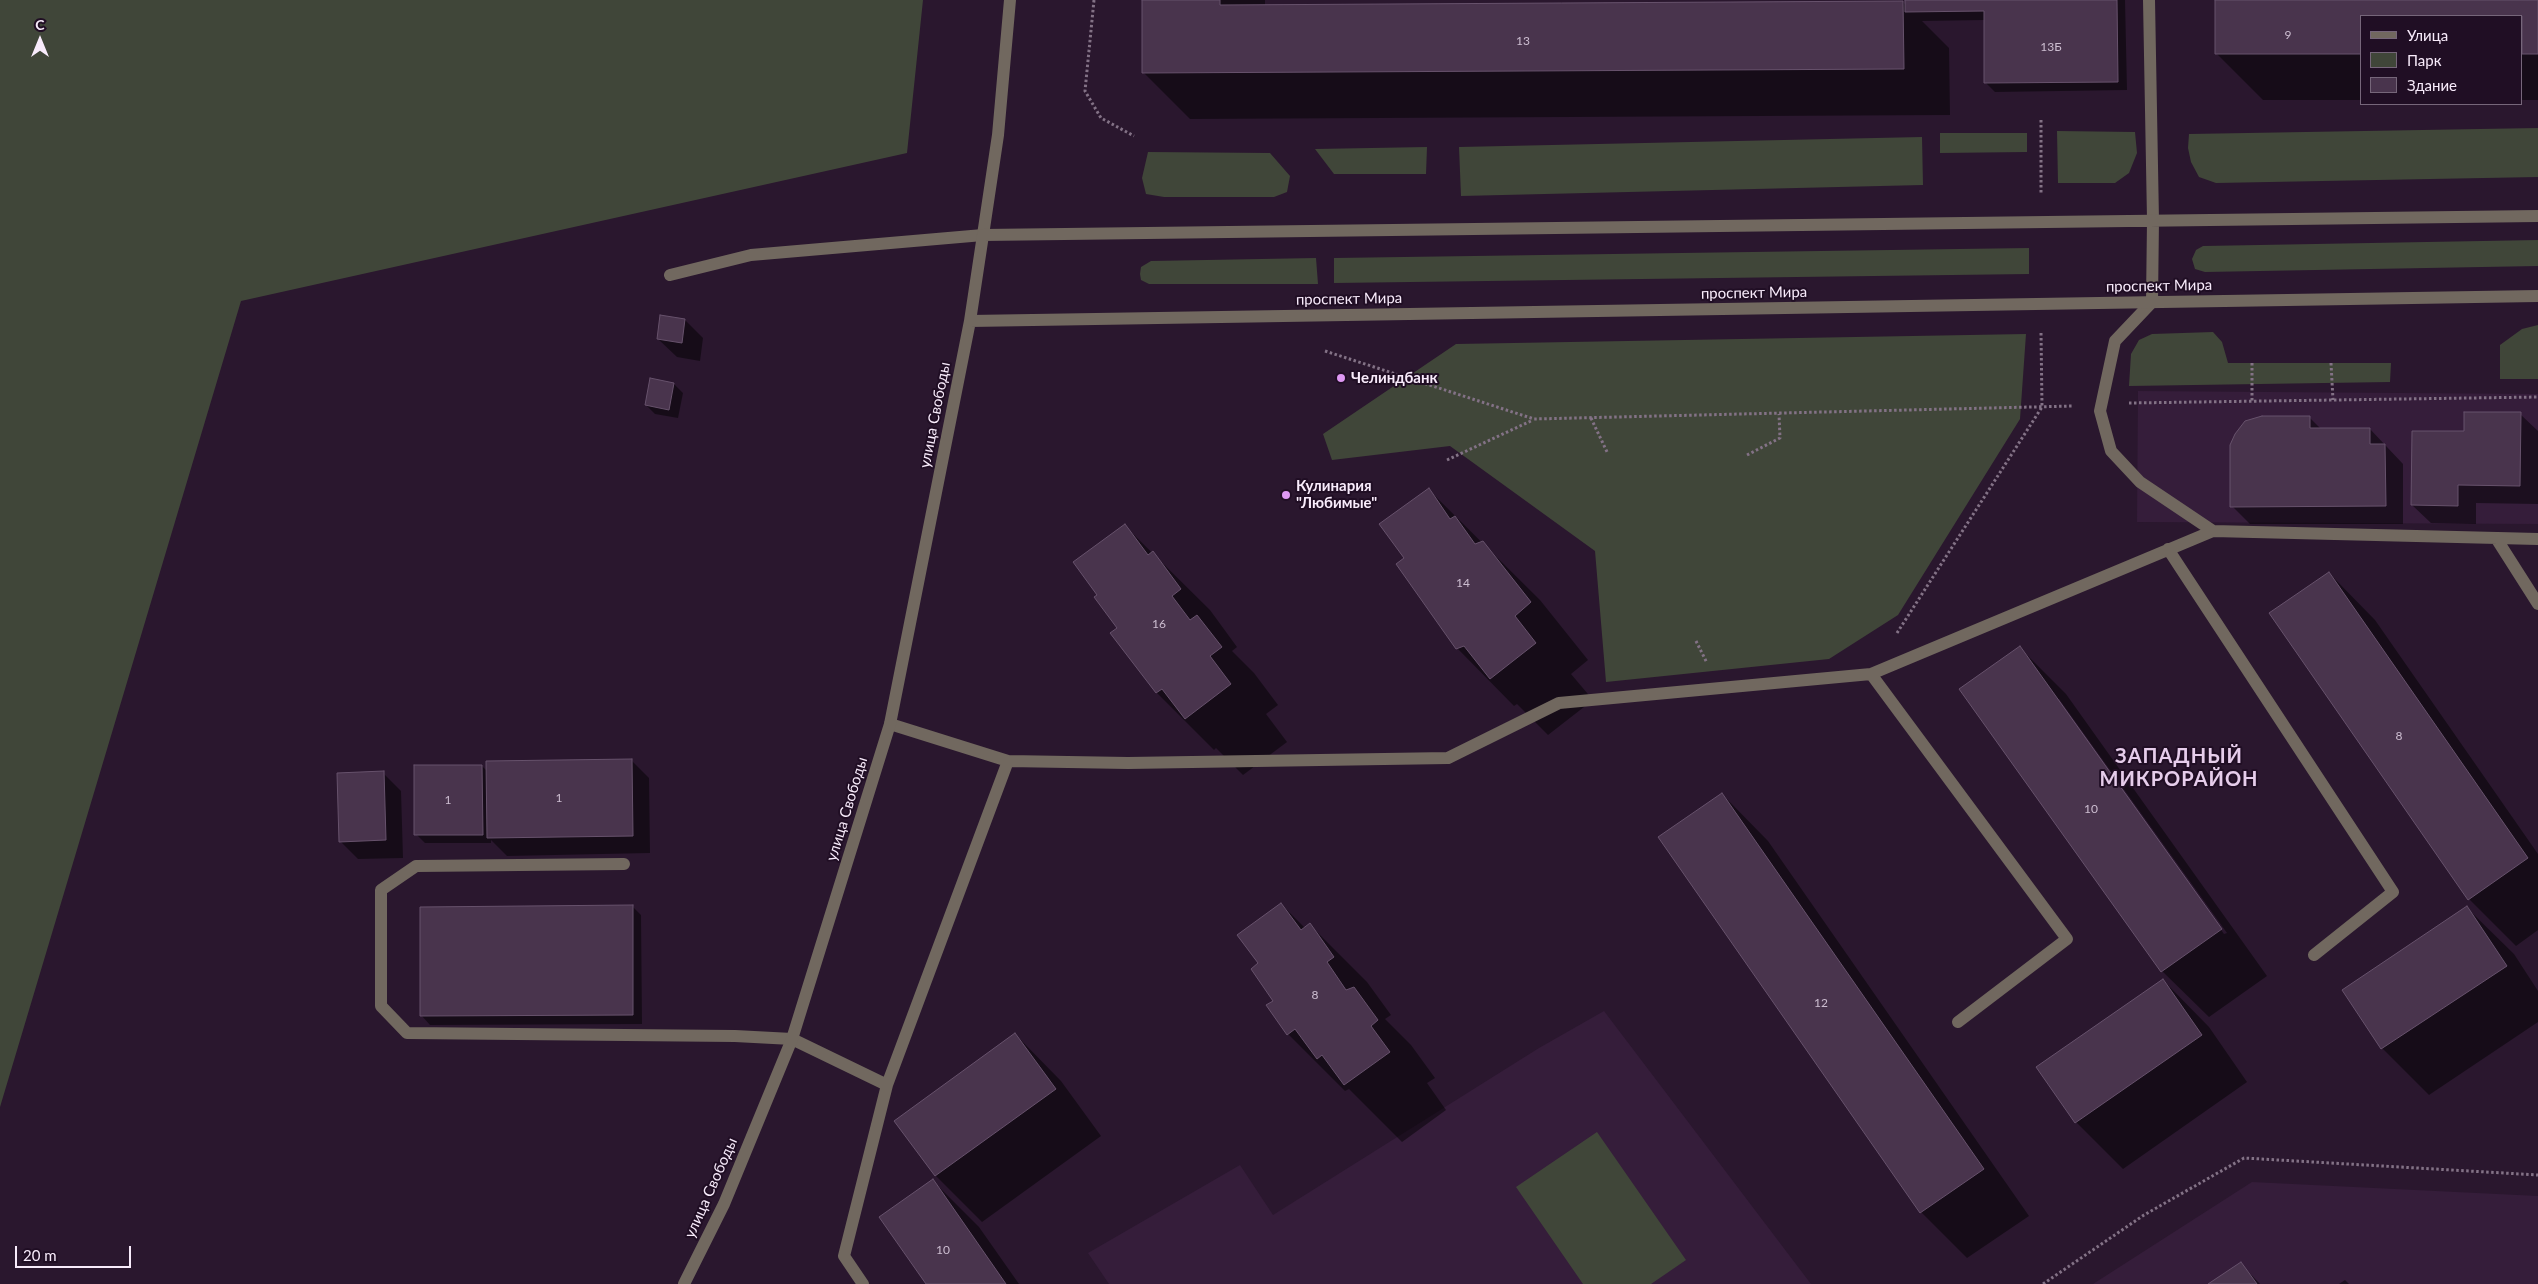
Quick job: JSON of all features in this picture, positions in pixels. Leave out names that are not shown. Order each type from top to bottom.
[{"type":"street","name":"улица Свободы","points":[[684,1284],[724,1204],[792,1039],[890,724],[970,321],[998,135],[1010,0]]},
{"type":"street","points":[[2149,0],[2153,220],[2152,302],[2115,341],[2100,411],[2111,451],[2140,482],[2212,531]]},
{"type":"street","points":[[670,275],[751,255],[983,235],[2538,216]]},
{"type":"street","name":"проспект Мира","points":[[970,321],[2538,296]]},
{"type":"street","points":[[890,724],[1008,761],[1128,764],[1448,758],[1559,703],[1871,674],[2212,531],[2538,539]]},
{"type":"street","points":[[2496,538],[2538,604]]},
{"type":"street","points":[[2168,549],[2393,892],[2314,955]]},
{"type":"street","points":[[1871,674],[2067,939],[1958,1022]]},
{"type":"street","points":[[863,1284],[844,1256],[887,1085],[1008,761]]},
{"type":"street","points":[[624,864],[416,866],[381,890],[381,1006],[407,1033],[735,1036],[792,1039],[887,1085]]},
{"type":"path","points":[[1094,0],[1085,91],[1101,118],[1134,136]]},
{"type":"path","points":[[2041,120],[2041,196]]},
{"type":"path","points":[[1871,674],[2042,407],[2041,332]]},
{"type":"path","points":[[1325,351],[1534,420],[2101,404],[2538,397]]},
{"type":"path","points":[[2252,363],[2252,401]]},
{"type":"path","points":[[2331,363],[2333,400]]},
{"type":"path","points":[[1748,455],[1780,438],[1779,414]]},
{"type":"path","points":[[1591,418],[1608,454]]},
{"type":"path","points":[[1447,460],[1534,420]]},
{"type":"path","points":[[2043,1284],[2144,1216],[2244,1158],[2538,1175]]},
{"type":"shaded area","points":[[2138,391],[2538,394],[2538,524],[2137,522]]},
{"type":"shaded area","points":[[1604,1011],[1811,1284],[1109,1284],[1088,1253],[1240,1165],[1273,1215],[1539,1048]]},
{"type":"shaded area","points":[[2252,1182],[2538,1196],[2538,1284],[2093,1284]]},
{"type":"green space","points":[[0,0],[923,0],[907,153],[241,301],[0,1107]]},
{"type":"green space","points":[[2538,128],[2538,177],[2216,183],[2199,177],[2191,162],[2188,148],[2189,134]]},
{"type":"green space","points":[[2057,131],[2135,132],[2137,153],[2129,173],[2115,183],[2058,183]]},
{"type":"green space","points":[[1940,133],[2027,133],[2027,152],[1940,153]]},
{"type":"green space","points":[[1922,137],[1923,185],[1461,196],[1459,147]]},
{"type":"green space","points":[[1427,147],[1426,174],[1334,174],[1315,149]]},
{"type":"green space","points":[[1148,152],[1270,153],[1290,176],[1287,192],[1274,197],[1164,197],[1146,194],[1142,178]]},
{"type":"green space","points":[[2538,240],[2538,266],[2205,272],[2195,269],[2192,259],[2196,250],[2203,246]]},
{"type":"green space","points":[[2029,248],[2029,274],[1334,283],[1334,258]]},
{"type":"green space","points":[[1316,258],[1318,284],[1149,284],[1141,280],[1140,274],[1141,267],[1151,261]]},
{"type":"green space","points":[[2538,325],[2538,379],[2500,379],[2500,345],[2522,329]]},
{"type":"green space","points":[[2213,332],[2222,342],[2228,363],[2391,363],[2390,382],[2129,386],[2131,354],[2139,340],[2152,334]]},
{"type":"green space","points":[[2026,334],[2020,419],[1898,615],[1829,659],[1606,682],[1595,551],[1450,446],[1332,460],[1323,434],[1456,344]]},
{"type":"green space","points":[[1597,1132],[1686,1260],[1651,1284],[1583,1284],[1516,1187]]},
{"type":"building","points":[[1142,0],[1220,0],[1220,5],[1903,1],[1904,69],[1142,73]]},
{"type":"building","points":[[1905,0],[2117,0],[2118,82],[1984,83],[1984,11],[1905,12]]},
{"type":"building","points":[[2215,0],[2538,0],[2538,54],[2523,54],[2523,15],[2360,15],[2360,54],[2215,54]]},
{"type":"building","points":[[660,315],[685,319],[682,343],[657,339]]},
{"type":"building","points":[[650,378],[674,383],[669,410],[645,405]]},
{"type":"building","points":[[2464,412],[2521,412],[2520,486],[2458,485],[2458,506],[2411,505],[2412,431],[2464,431]]},
{"type":"building","points":[[2262,416],[2310,416],[2310,428],[2370,428],[2370,444],[2385,444],[2386,506],[2230,507],[2230,445],[2235,434],[2245,421]]},
{"type":"building","points":[[1429,488],[1450,519],[1455,516],[1475,544],[1483,541],[1531,602],[1515,616],[1536,643],[1490,679],[1464,646],[1456,649],[1396,564],[1404,558],[1379,524]]},
{"type":"building","points":[[1125,524],[1148,555],[1153,551],[1181,589],[1172,596],[1190,620],[1197,615],[1222,647],[1210,656],[1231,684],[1185,719],[1162,689],[1156,693],[1110,633],[1117,628],[1094,597],[1097,595],[1073,562]]},
{"type":"building","points":[[2329,572],[2528,858],[2468,900],[2269,613]]},
{"type":"building","points":[[2020,646],[2222,929],[2161,972],[1959,689]]},
{"type":"building","points":[[632,759],[633,836],[487,838],[486,761]]},
{"type":"building","points":[[414,765],[482,765],[483,835],[414,835]]},
{"type":"building","points":[[384,771],[386,840],[339,842],[337,773]]},
{"type":"building","points":[[1722,793],[1984,1169],[1920,1213],[1658,837]]},
{"type":"building","points":[[1281,903],[1301,930],[1310,923],[1334,957],[1327,962],[1346,990],[1354,987],[1378,1020],[1371,1026],[1390,1052],[1344,1085],[1322,1055],[1317,1059],[1295,1029],[1287,1035],[1266,1005],[1273,1001],[1251,969],[1258,963],[1237,935]]},
{"type":"building","points":[[633,905],[633,1015],[420,1016],[420,907]]},
{"type":"building","points":[[2467,906],[2507,966],[2381,1049],[2342,990]]},
{"type":"building","points":[[2163,979],[2202,1035],[2075,1123],[2036,1067]]},
{"type":"building","points":[[1015,1033],[1056,1089],[935,1176],[894,1121]]},
{"type":"building","points":[[933,1179],[1006,1284],[926,1284],[879,1217]]},
{"type":"building","points":[[2241,1262],[2257,1284],[2208,1284]]},
{"type":"place","name":"Челиндбанк","points":[[1341,378]]},
{"type":"place","name":"Кулинария \"Любимые\"","points":[[1286,495]]},
{"type":"district","name":"ЗАПАДНЫЙ МИКРОРАЙОН","points":[[2179,768]]}]
